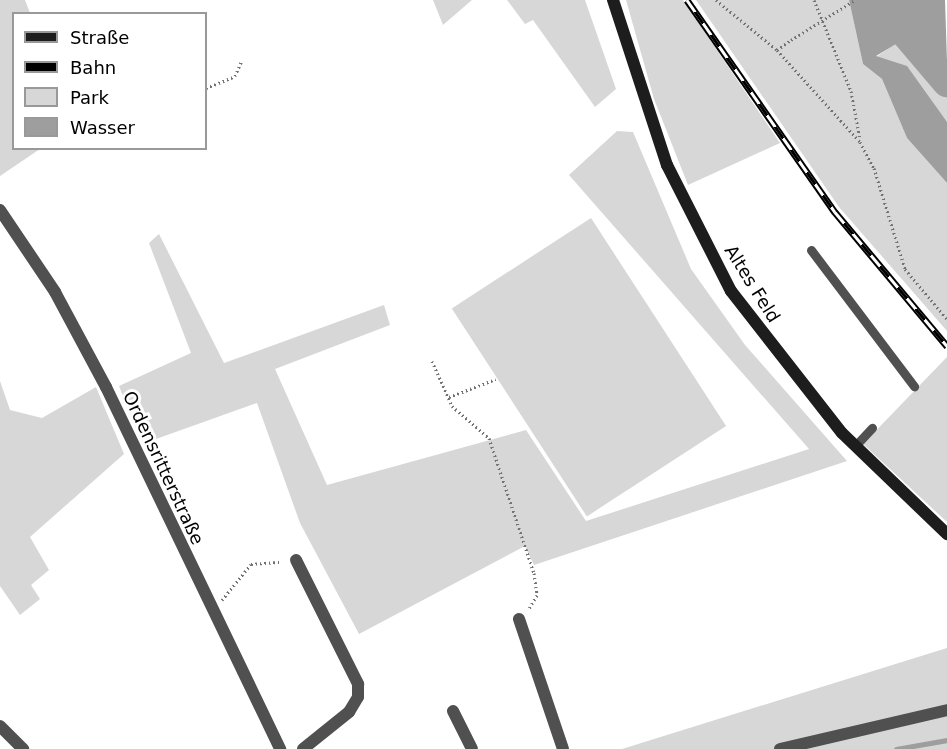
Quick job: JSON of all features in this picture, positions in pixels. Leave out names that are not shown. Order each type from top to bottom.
[{"type":"main road","name":"Altes Feld","points":[[613,0],[663,155],[698,231],[775,354],[855,446],[947,534]]},
{"type":"street","name":"Ordensritterstraße","points":[[0,210],[55,292],[106,387],[212,614],[280,749]]},
{"type":"street","points":[[296,560],[358,684],[358,698],[349,712],[303,749]]},
{"type":"street","points":[[519,619],[563,749]]},
{"type":"street","points":[[780,749],[947,710]]},
{"type":"street","points":[[453,711],[472,749]]},
{"type":"street","points":[[0,726],[23,749]]},
{"type":"lane","points":[[812,250],[914,386]]},
{"type":"lane","points":[[855,446],[872,428]]},
{"type":"path","points":[[716,0],[777,50],[860,142],[874,168],[905,269],[947,318]]},
{"type":"path","points":[[814,0],[851,91],[860,142]]},
{"type":"path","points":[[777,50],[855,0]]},
{"type":"path","points":[[207,88],[236,76],[242,60]]},
{"type":"path","points":[[432,361],[456,411],[489,438],[531,564],[537,595],[519,619]]},
{"type":"path","points":[[449,397],[496,379]]},
{"type":"path","points":[[212,614],[251,564],[296,560]]},
{"type":"green space","points":[[0,0],[25,0],[30,12],[12,12],[12,150],[39,150],[0,176]]},
{"type":"green space","points":[[433,0],[472,0],[443,25]]},
{"type":"green space","points":[[507,0],[585,0],[616,89],[595,107],[533,20],[525,24]]},
{"type":"green space","points":[[626,0],[683,0],[780,143],[688,185],[654,99]]},
{"type":"green space","points":[[696,0],[849,0],[863,64],[882,79],[907,138],[947,183],[947,331],[839,207]]},
{"type":"green space","points":[[901,40],[947,62],[947,122],[876,57]]},
{"type":"green space","points":[[617,131],[633,132],[691,269],[745,345],[847,461],[534,565],[525,546],[359,634],[300,523],[257,403],[142,444],[119,386],[191,353],[149,243],[159,234],[224,363],[384,305],[390,325],[275,369],[327,485],[526,430],[586,521],[809,449],[569,175]]},
{"type":"green space","points":[[591,218],[726,426],[587,516],[452,308]]},
{"type":"green space","points":[[947,357],[947,522],[863,444]]},
{"type":"green space","points":[[0,381],[10,410],[42,418],[96,387],[124,454],[30,537],[49,570],[31,585],[40,599],[20,615],[0,586]]},
{"type":"green space","points":[[947,648],[947,749],[622,749]]},
{"type":"water","points":[[849,0],[945,0],[947,62],[901,41],[876,56],[907,66],[947,122],[947,183],[907,138],[882,79],[863,64]]},
{"type":"waterway","points":[[889,0],[902,29],[947,82]]},
{"type":"waterway","points":[[896,749],[947,740]]},
{"type":"railway","points":[[687,0],[835,212],[947,346]]}]
